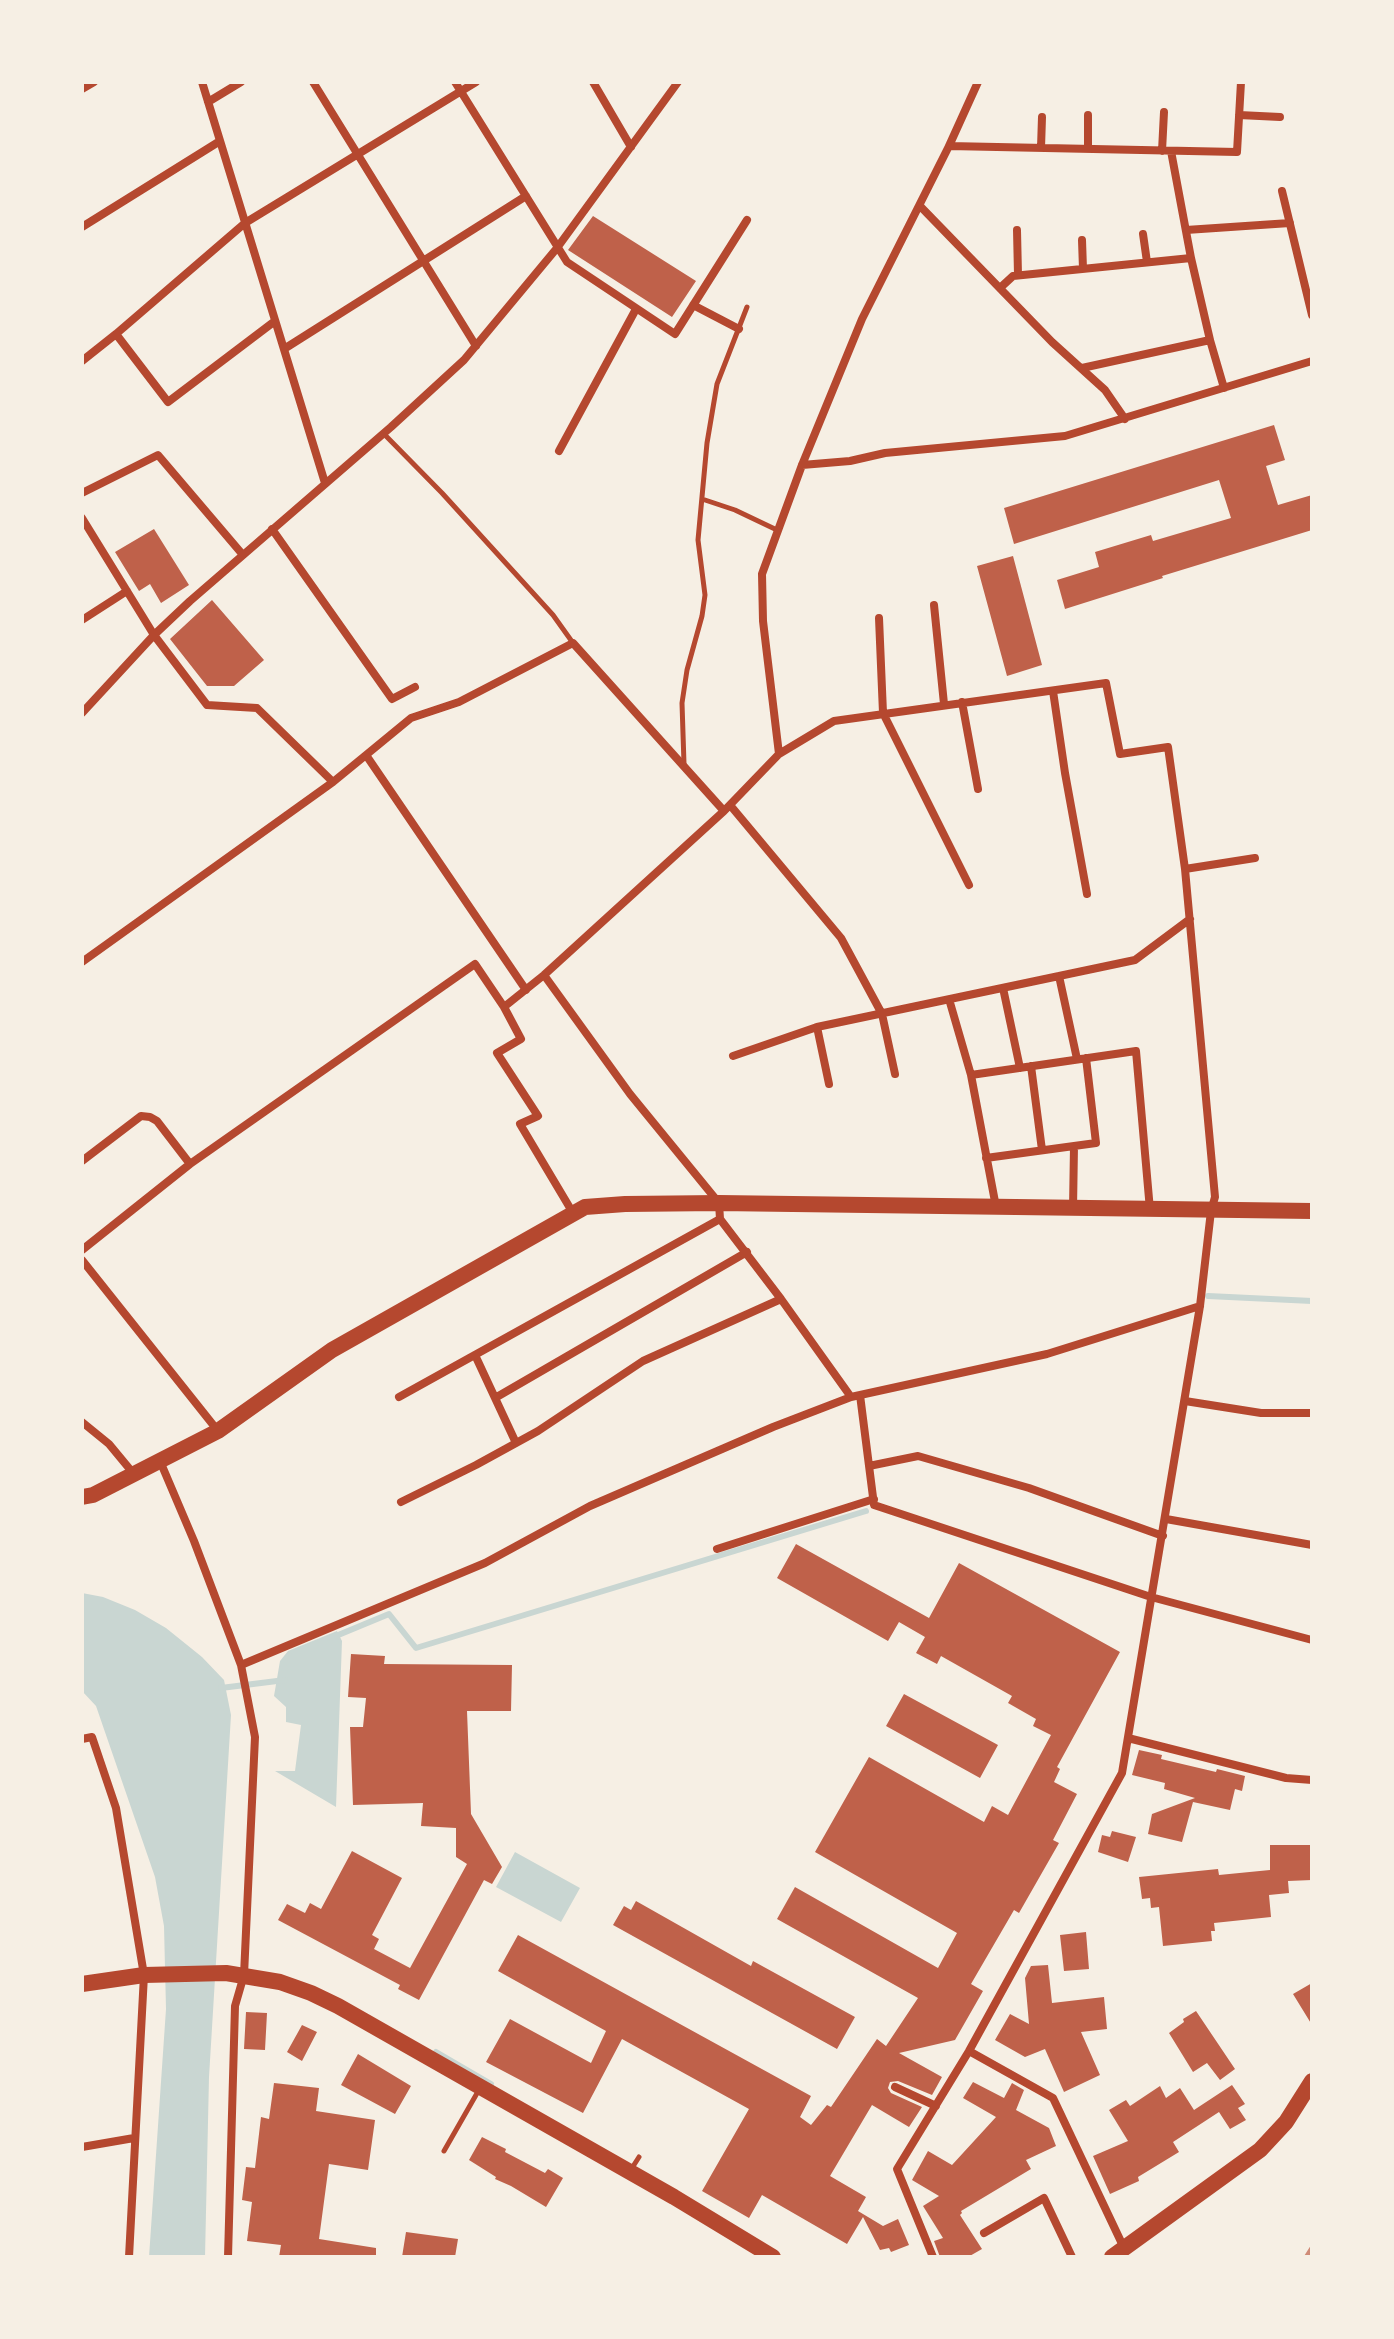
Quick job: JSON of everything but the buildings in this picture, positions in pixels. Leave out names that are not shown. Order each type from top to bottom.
[{"type":"main road","points":[[82,1497],[93,1495],[218,1431],[332,1350],[585,1207],[612,1205],[720,1211],[996,1208],[1312,1211]]},
{"type":"main road","points":[[82,1984],[144,1975],[235,1974],[280,1982],[325,1999],[630,2172],[764,2255]]},
{"type":"main road","points":[[1118,2252],[1260,2150],[1286,2122],[1312,2081]]},
{"type":"street","points":[[82,89],[94,82]]},
{"type":"street","points":[[202,82],[325,483]]},
{"type":"street","points":[[208,102],[241,82]]},
{"type":"street","points":[[313,82],[476,346]]},
{"type":"street","points":[[455,82],[567,262],[675,334],[747,220]]},
{"type":"street","points":[[82,361],[245,223],[476,82]]},
{"type":"street","points":[[593,82],[631,147]]},
{"type":"street","points":[[82,713],[154,635],[464,360],[557,248],[678,82]]},
{"type":"street","points":[[779,754],[763,621],[762,574],[802,465],[862,319],[920,206],[977,82]]},
{"type":"street","points":[[949,146],[1237,152],[1241,82]]},
{"type":"street","points":[[1164,112],[1166,151],[1224,388]]},
{"type":"street","points":[[1088,115],[1088,149]]},
{"type":"street","points":[[1239,115],[1280,117]]},
{"type":"street","points":[[1041,148],[1042,117]]},
{"type":"street","points":[[82,227],[220,141]]},
{"type":"street","points":[[1282,191],[1312,315]]},
{"type":"street","points":[[284,349],[526,196]]},
{"type":"street","points":[[920,206],[1052,342],[1105,390],[1125,419]]},
{"type":"street","points":[[1186,230],[1290,223]]},
{"type":"street","points":[[1017,230],[1018,275]]},
{"type":"street","points":[[1143,234],[1147,262]]},
{"type":"street","points":[[1082,240],[1083,269]]},
{"type":"street","points":[[1000,288],[1018,275],[1191,258]]},
{"type":"street","points":[[693,305],[739,329]]},
{"type":"street","points":[[559,451],[636,309]]},
{"type":"street","points":[[116,334],[168,402],[275,321]]},
{"type":"street","points":[[1082,368],[1210,340]]},
{"type":"street","points":[[802,465],[850,461],[885,453],[1065,436],[1312,361]]},
{"type":"street","points":[[82,493],[158,455],[243,555]]},
{"type":"street","points":[[82,518],[154,635],[207,705],[257,708],[333,782]]},
{"type":"street","points":[[272,529],[392,699],[415,687]]},
{"type":"street","points":[[82,620],[127,591]]},
{"type":"street","points":[[934,605],[944,704]]},
{"type":"street","points":[[879,618],[883,713],[969,885]]},
{"type":"street","points":[[82,962],[333,782],[411,718],[459,702],[573,643],[684,767],[727,808],[841,938],[882,1014],[895,1074]]},
{"type":"street","points":[[504,1007],[544,975],[727,808],[779,754],[834,721],[1106,683],[1120,754],[1168,747],[1185,869],[1215,1197],[1200,1306],[1122,1773],[969,2051],[897,2169],[933,2257]]},
{"type":"street","points":[[1053,691],[1087,894]]},
{"type":"street","points":[[962,702],[978,789]]},
{"type":"street","points":[[366,755],[526,990]]},
{"type":"street","points":[[1185,869],[1255,858]]},
{"type":"street","points":[[733,1056],[817,1027],[1135,960],[1190,919]]},
{"type":"street","points":[[82,1250],[190,1164],[475,964],[521,1039],[497,1053],[538,1116],[520,1124],[573,1214]]},
{"type":"street","points":[[544,975],[855,1396],[874,1505],[1151,1597],[1312,1640]]},
{"type":"street","points":[[986,1158],[1096,1143],[1082,1059],[1059,976]]},
{"type":"street","points":[[1003,988],[1020,1068]]},
{"type":"street","points":[[949,999],[971,1075],[996,1208]]},
{"type":"street","points":[[817,1027],[829,1084]]},
{"type":"street","points":[[971,1075],[1136,1051],[1150,1210]]},
{"type":"street","points":[[1031,1066],[1042,1150]]},
{"type":"street","points":[[82,1161],[141,1116],[157,1121],[190,1164]]},
{"type":"street","points":[[1073,1209],[1074,1146]]},
{"type":"street","points":[[399,1397],[720,1211]]},
{"type":"street","points":[[495,1398],[747,1252]]},
{"type":"street","points":[[82,1260],[218,1431]]},
{"type":"street","points":[[401,1502],[538,1431],[643,1361],[781,1299]]},
{"type":"street","points":[[241,1665],[485,1563],[604,1500],[773,1427],[855,1396],[1047,1354],[1200,1306]]},
{"type":"street","points":[[475,1355],[516,1443]]},
{"type":"street","points":[[1185,1401],[1261,1413],[1312,1413]]},
{"type":"street","points":[[82,1422],[109,1444],[133,1473]]},
{"type":"street","points":[[869,1466],[918,1456],[1029,1488],[1163,1536]]},
{"type":"street","points":[[160,1461],[241,1665],[255,1737],[235,1974],[228,2257]]},
{"type":"street","points":[[717,1549],[874,1499]]},
{"type":"street","points":[[1166,1519],[1312,1545]]},
{"type":"street","points":[[82,1739],[92,1737],[116,1808],[144,1975],[129,2257]]},
{"type":"street","points":[[1128,1738],[1286,1778],[1312,1780]]},
{"type":"street","points":[[969,2051],[1053,2098],[1118,2252]]},
{"type":"street","points":[[895,2087],[936,2106]]},
{"type":"street","points":[[82,2147],[134,2138]]},
{"type":"street","points":[[984,2233],[1044,2198],[1072,2257]]},
{"type":"lane","points":[[684,767],[682,703],[705,595],[698,540],[707,443],[717,384],[747,307]]},
{"type":"lane","points":[[384,434],[543,604],[573,643]]},
{"type":"lane","points":[[702,499],[735,510],[777,530]]},
{"type":"lane","points":[[444,2151],[481,2087]]},
{"type":"lane","points":[[630,2172],[639,2157]]},
{"type":"shaded area","points":[[82,1593],[103,1597],[135,1610],[166,1628],[202,1657],[224,1680],[231,1715],[209,2077],[205,2257],[149,2257],[166,2009],[164,1926],[155,1877],[96,1706],[82,1691]]},
{"type":"shaded area","points":[[337,1631],[342,1641],[336,1807],[275,1771],[295,1771],[301,1725],[286,1722],[286,1707],[274,1696],[280,1661],[288,1651]]},
{"type":"shaded area","points":[[515,1852],[580,1888],[561,1922],[496,1887]]},
{"type":"waterway","points":[[1208,1296],[1312,1301]]},
{"type":"waterway","points":[[331,1638],[389,1614],[416,1648],[866,1511]]},
{"type":"waterway","points":[[221,1688],[285,1680]]},
{"type":"waterway","points":[[436,2052],[491,2084]]},
{"type":"railway","points":[[1307,2257],[1312,2249]]}]
